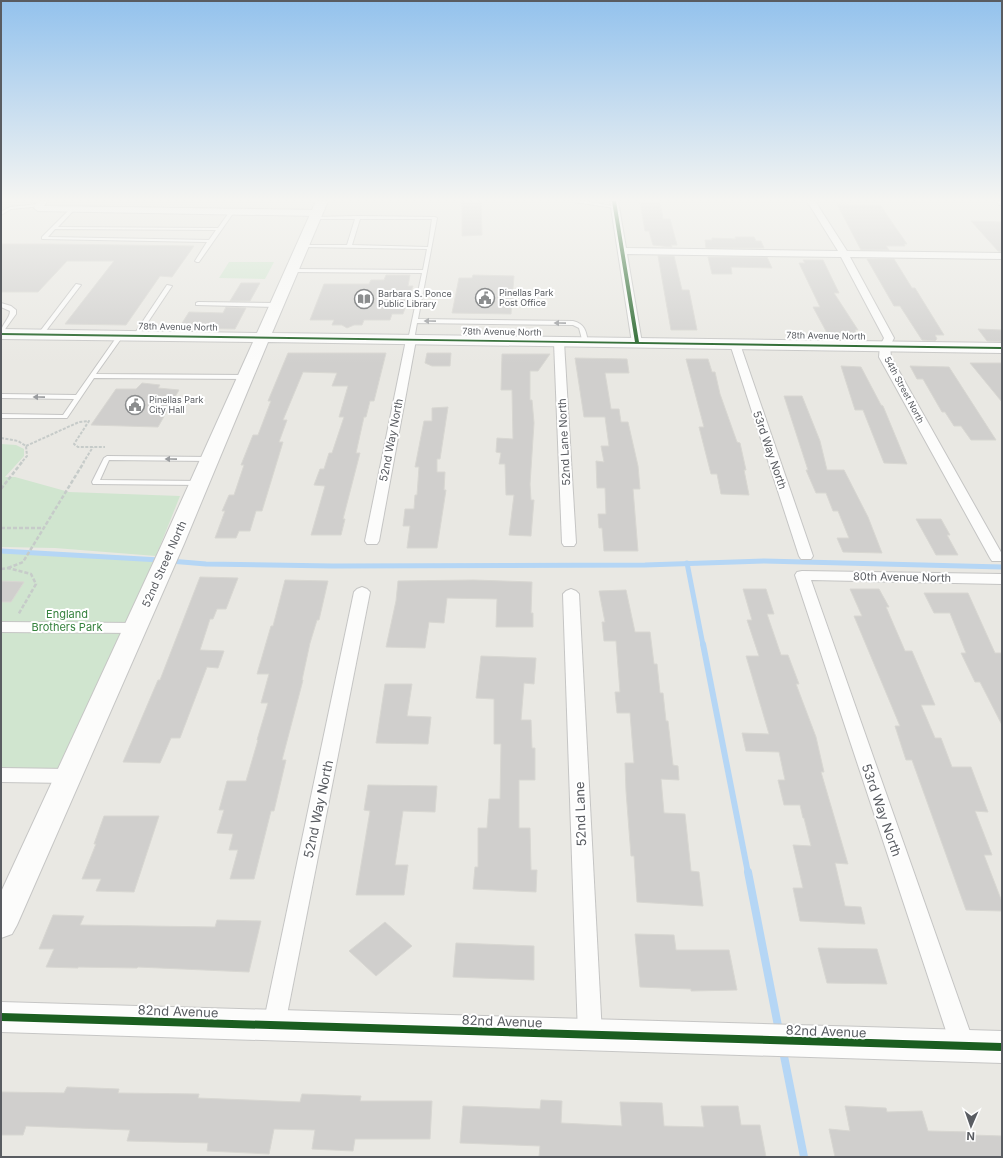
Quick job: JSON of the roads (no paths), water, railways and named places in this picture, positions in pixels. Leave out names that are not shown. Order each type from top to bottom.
[{"type":"street","name":"52nd Street North","points":[[1,925],[173,544],[299,255]]},
{"type":"street","points":[[623,255],[637,343]]},
{"type":"street","name":"54th Street North","points":[[845,255],[889,338],[885,346],[885,357],[997,558]]},
{"type":"street","points":[[926,255],[1002,256]]},
{"type":"street","name":"78th Avenue North","points":[[1,334],[1002,348]]},
{"type":"street","name":"52nd Way North","points":[[372,541],[410,340]]},
{"type":"street","name":"52nd Lane North","points":[[559,342],[569,543]]},
{"type":"street","name":"53rd Way North","points":[[735,344],[806,556]]},
{"type":"street","name":"53rd Way North","points":[[802,574],[963,1046]]},
{"type":"street","name":"80th Avenue North","points":[[802,574],[1002,579]]},
{"type":"street","name":"52nd Way North","points":[[274,1025],[362,592]]},
{"type":"street","name":"52nd Lane","points":[[571,594],[590,1034]]},
{"type":"street","points":[[6,627],[135,628]]},
{"type":"street","points":[[1,775],[68,776]]},
{"type":"street","name":"82nd Avenue","points":[[1,1017],[1002,1047]]},
{"type":"lane","points":[[197,262],[202,255]]},
{"type":"lane","points":[[410,340],[429,255]]},
{"type":"lane","points":[[292,271],[425,272]]},
{"type":"lane","points":[[40,335],[78,285]]},
{"type":"lane","points":[[136,336],[169,286]]},
{"type":"lane","points":[[198,304],[278,305]]},
{"type":"lane","points":[[1,305],[9,307],[13,310],[13,314],[1,331]]},
{"type":"lane","points":[[414,321],[574,323],[579,324],[582,327],[585,342]]},
{"type":"lane","points":[[1,416],[65,417],[120,336]]},
{"type":"lane","points":[[92,376],[246,377]]},
{"type":"lane","points":[[1,396],[78,397]]},
{"type":"lane","points":[[200,483],[96,482],[107,458],[210,459]]},
{"type":"waterway","points":[[1,551],[160,560]]},
{"type":"waterway","points":[[170,561],[206,564],[333,566],[687,564]]},
{"type":"waterway","points":[[687,564],[764,561],[1002,567]]},
{"type":"waterway","points":[[687,564],[703,645]]},
{"type":"waterway","points":[[703,644],[748,873]]},
{"type":"waterway","points":[[748,872],[779,1031]]},
{"type":"waterway","points":[[783,1051],[804,1157]]},
{"type":"place","name":"Pinellas Park Post Office","points":[[485,298]]},
{"type":"place","name":"Barbara S. Ponce Public Library","points":[[364,299]]},
{"type":"place","name":"Pinellas Park City Hall","points":[[135,405]]},
{"type":"park label","name":"England Brothers Park","points":[[67,620]]}]
